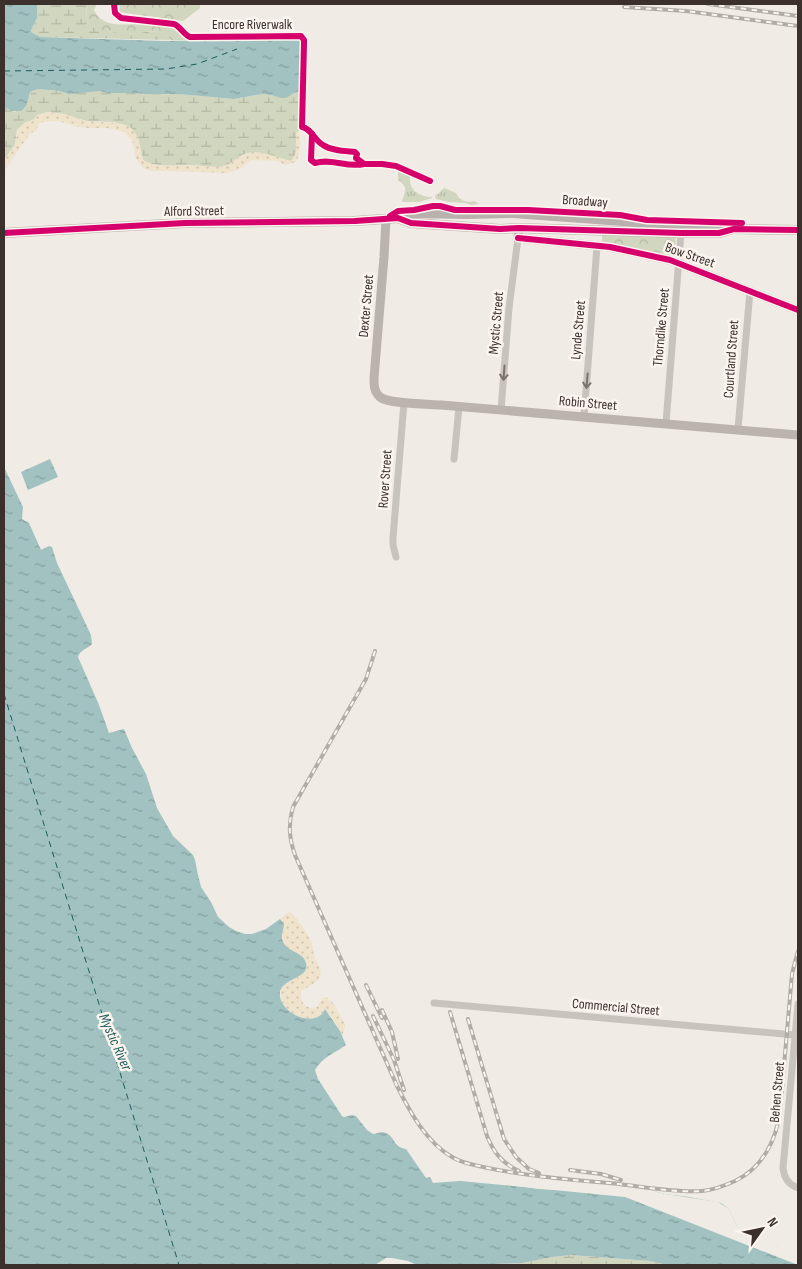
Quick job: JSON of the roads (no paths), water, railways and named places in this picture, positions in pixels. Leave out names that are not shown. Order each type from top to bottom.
[{"type":"main road","name":"Broadway","points":[[386,219],[398,218],[409,213],[513,213],[664,224],[719,224],[734,229]]},
{"type":"main road","name":"Broadway","points":[[398,218],[412,223],[500,229],[519,233],[651,231],[719,233],[734,229],[798,230]]},
{"type":"main road","name":"Alford Street","points":[[4,233],[185,223],[386,219]]},
{"type":"street","name":"Dexter Street","points":[[378,395],[374,388],[374,378],[386,219]]},
{"type":"street","name":"Bow Street","points":[[519,233],[639,253],[679,263],[798,310]]},
{"type":"street","name":"Mystic Street","points":[[502,410],[510,308],[519,233]]},
{"type":"street","name":"Thorndike Street","points":[[666,423],[681,233]]},
{"type":"street","name":"Lynde Street","points":[[584,416],[597,246]]},
{"type":"street","name":"Courtland Street","points":[[738,429],[750,291]]},
{"type":"street","name":"Robin Street","points":[[378,395],[384,400],[393,402],[798,434]]},
{"type":"street","name":"Rover Street","points":[[396,557],[393,538],[404,402]]},
{"type":"street","points":[[454,458],[459,407]]},
{"type":"street","name":"Commercial Street","points":[[434,1002],[795,1036]]},
{"type":"street","name":"Behen Street","points":[[798,1004],[783,1164],[783,1172],[787,1181],[798,1188]]},
{"type":"water","points":[[4,4],[38,4],[37,18],[31,32],[40,37],[164,41],[299,39],[301,42],[300,91],[286,98],[262,94],[234,99],[178,94],[107,93],[100,91],[69,94],[38,89],[30,93],[26,106],[21,111],[12,111],[4,107]]},
{"type":"water","points":[[50,459],[58,477],[28,490],[21,472]]},
{"type":"water","name":"Mystic River","points":[[4,467],[23,507],[22,519],[29,523],[41,550],[49,546],[52,547],[57,563],[91,635],[92,644],[82,651],[78,657],[109,733],[124,729],[146,774],[157,808],[173,836],[193,855],[201,887],[218,917],[229,927],[245,934],[252,934],[266,929],[280,919],[284,924],[282,937],[284,943],[304,959],[306,969],[304,973],[288,982],[280,990],[280,997],[282,1004],[293,1014],[308,1019],[321,1015],[325,1009],[340,1031],[346,1045],[325,1058],[315,1070],[318,1079],[342,1116],[356,1116],[367,1130],[373,1134],[383,1132],[389,1135],[396,1144],[406,1149],[426,1178],[430,1177],[433,1183],[472,1180],[539,1189],[602,1192],[652,1190],[665,1194],[721,1203],[729,1209],[737,1226],[770,1244],[785,1247],[798,1265],[667,1265],[650,1261],[571,1255],[522,1263],[464,1265],[417,1265],[408,1261],[386,1258],[375,1265],[5,1265]]},
{"type":"railway","points":[[708,4],[798,16]]},
{"type":"railway","points":[[624,7],[686,11],[798,26]]},
{"type":"railway","points":[[375,651],[366,679],[293,807],[290,819],[290,837],[295,855],[397,1086],[420,1126],[443,1151],[465,1163],[504,1171],[570,1180],[682,1191],[710,1190],[735,1181],[753,1169],[760,1161],[771,1143],[778,1123],[792,974],[798,951]]},
{"type":"railway","points":[[366,985],[382,1018]]},
{"type":"railway","points":[[382,1010],[392,1032],[398,1059]]},
{"type":"railway","points":[[450,1012],[487,1136],[499,1157],[519,1171]]},
{"type":"railway","points":[[373,1016],[394,1060],[404,1090]]},
{"type":"railway","points":[[468,1019],[504,1139],[516,1157],[529,1169],[539,1173]]},
{"type":"railway","points":[[570,1170],[601,1174],[621,1180]]}]
